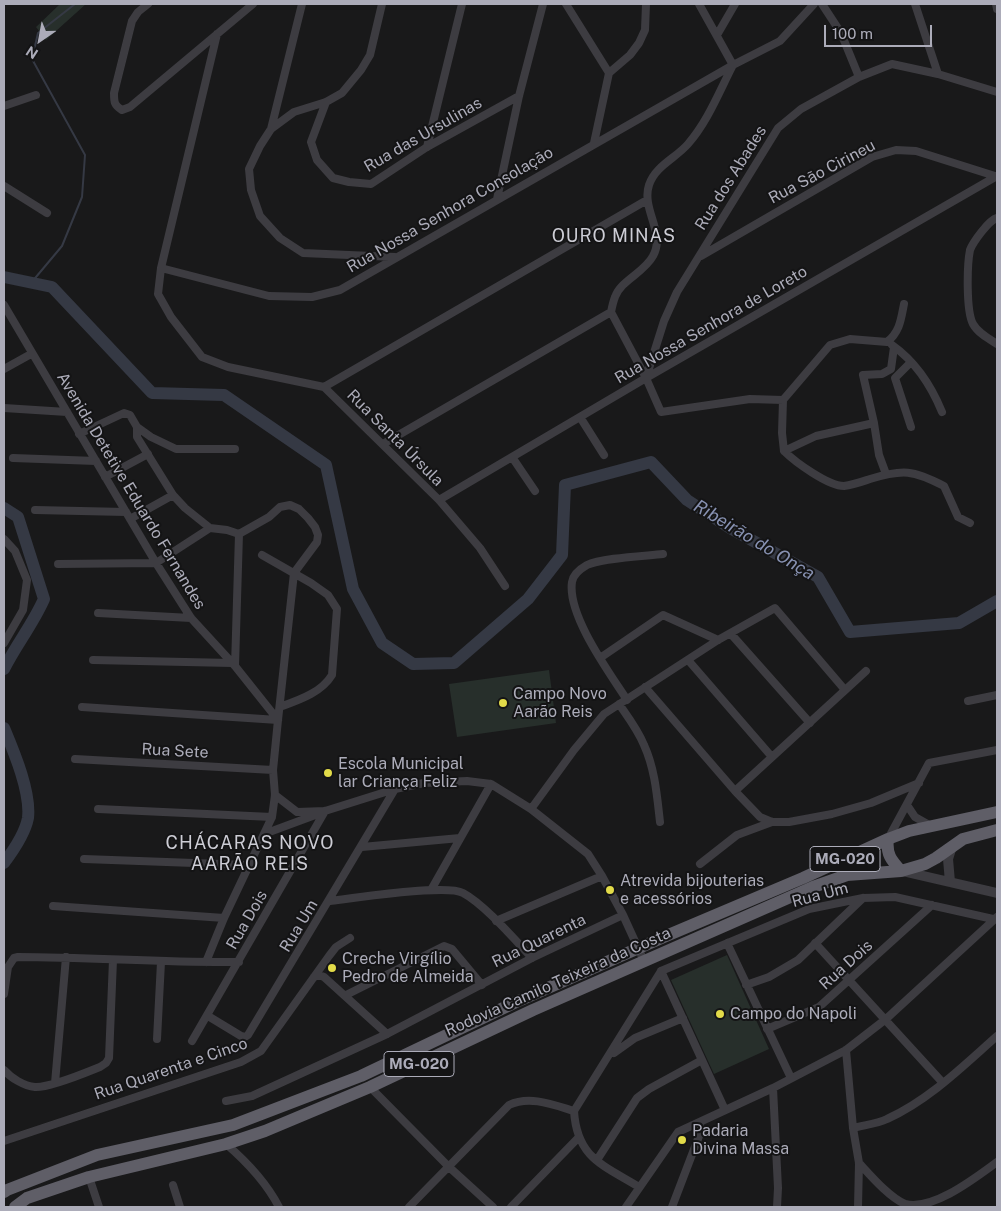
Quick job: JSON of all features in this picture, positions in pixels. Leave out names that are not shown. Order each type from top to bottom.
[{"type":"highway","name":"MG-020","points":[[888,839],[909,831],[997,812]]},
{"type":"highway","name":"MG-020","points":[[901,871],[925,864],[963,839],[997,830]]},
{"type":"highway","points":[[888,839],[888,854],[901,871]]},
{"type":"highway","name":"Rodovia Camilo Teixeira da Costa","points":[[4,1192],[97,1155],[233,1125],[361,1076],[516,1002],[803,878],[888,839]]},
{"type":"highway","name":"Rodovia Camilo Teixeira da Costa","points":[[16,1207],[27,1198],[89,1177],[226,1144],[265,1131],[370,1087],[533,1010],[813,887],[847,875],[901,871]]},
{"type":"street","points":[[148,4],[138,12],[132,21],[114,93],[114,103],[116,107],[122,110],[130,107],[252,4]]},
{"type":"street","points":[[302,4],[271,129],[249,169],[251,190],[260,216],[280,238],[304,253],[395,258]]},
{"type":"street","points":[[271,129],[294,112],[326,102],[342,93],[361,70],[370,55],[382,4]]},
{"type":"street","points":[[427,147],[462,4]]},
{"type":"street","points":[[497,199],[519,96],[543,4]]},
{"type":"street","points":[[566,4],[609,73]]},
{"type":"street","points":[[594,143],[609,73],[630,55],[640,43],[644,30],[646,4]]},
{"type":"street","points":[[699,4],[733,65],[702,125],[687,146],[659,170],[649,185],[647,200],[657,242],[654,254],[645,268],[621,287],[615,297],[611,312],[646,378],[661,412],[750,400],[783,400]]},
{"type":"street","points":[[717,35],[735,4]]},
{"type":"street","name":"Rua Nossa Senhora Consolação","points":[[161,268],[269,296],[312,297],[340,290],[594,143],[733,65],[780,41],[814,4]]},
{"type":"street","points":[[822,4],[841,33],[859,77]]},
{"type":"street","points":[[915,4],[938,74]]},
{"type":"street","points":[[996,4],[997,10]]},
{"type":"street","name":"Rua Santa Úrsula","points":[[217,34],[161,268],[158,294],[171,317],[202,357],[228,367],[324,387],[439,500],[480,548],[505,586]]},
{"type":"street","name":"Rua dos Abades","points":[[646,378],[664,321],[677,292],[778,128],[801,109],[859,77],[892,64],[938,74],[997,92]]},
{"type":"street","points":[[4,106],[36,95]]},
{"type":"street","name":"Rua das Ursulinas","points":[[326,102],[311,142],[317,160],[333,178],[371,184],[427,147],[519,96]]},
{"type":"street","name":"Rua São Cirineu","points":[[699,257],[872,157],[896,150],[916,151],[996,176]]},
{"type":"street","name":"Rua Nossa Senhora de Loreto","points":[[439,500],[580,416],[996,176]]},
{"type":"street","points":[[4,186],[47,213]]},
{"type":"street","points":[[324,387],[647,200]]},
{"type":"street","points":[[997,218],[993,219],[970,249],[968,282],[973,324],[985,337],[997,344]]},
{"type":"street","points":[[887,342],[892,338],[900,325],[904,304]]},
{"type":"street","name":"Avenida Detetive Eduardo Fernandes","points":[[4,305],[156,563],[191,618],[234,664],[278,720]]},
{"type":"street","points":[[383,444],[611,312]]},
{"type":"street","points":[[942,412],[933,391],[911,362],[894,347],[887,342],[850,339],[830,345],[783,400],[782,433],[784,451],[828,482],[842,486],[886,474],[915,473],[944,486],[958,517],[970,523]]},
{"type":"street","points":[[886,474],[879,455],[874,423],[862,375],[882,374],[891,369],[894,347]]},
{"type":"street","points":[[4,369],[32,354]]},
{"type":"street","points":[[911,362],[894,378],[911,427]]},
{"type":"street","points":[[4,408],[67,412]]},
{"type":"street","points":[[79,434],[121,414],[130,415],[137,426],[151,437],[176,449],[235,449]]},
{"type":"street","points":[[580,416],[604,455]]},
{"type":"street","points":[[784,451],[816,436],[874,423]]},
{"type":"street","points":[[137,426],[138,437],[173,495],[185,508],[210,528],[239,534],[269,517],[280,507],[290,505],[299,509],[315,527],[318,535],[317,542],[294,573],[273,770],[275,795],[272,817],[224,918],[206,962]]},
{"type":"street","points":[[105,477],[148,454]]},
{"type":"street","points":[[512,456],[534,491]]},
{"type":"street","points":[[13,458],[96,461]]},
{"type":"street","points":[[35,510],[128,516],[173,495]]},
{"type":"street","points":[[58,564],[156,563],[210,528]]},
{"type":"street","points":[[93,660],[234,664],[239,534]]},
{"type":"street","points":[[4,539],[15,551],[27,580],[23,610],[4,643]]},
{"type":"street","points":[[627,700],[582,630],[572,591],[572,580],[579,570],[589,564],[663,554]]},
{"type":"street","points":[[262,556],[294,573],[328,595],[338,609],[332,675],[326,685],[303,698],[280,707]]},
{"type":"street","points":[[531,809],[574,750],[604,714],[718,640],[775,608],[844,690]]},
{"type":"street","points":[[98,613],[191,618]]},
{"type":"street","points":[[600,658],[663,615],[718,640]]},
{"type":"street","points":[[731,634],[810,723]]},
{"type":"street","points":[[688,660],[772,757]]},
{"type":"street","points":[[735,791],[866,671]]},
{"type":"street","points":[[645,687],[735,791],[760,817],[772,822]]},
{"type":"street","points":[[968,701],[997,695]]},
{"type":"street","points":[[619,704],[631,720],[645,745],[656,784],[660,822]]},
{"type":"street","points":[[82,707],[278,720]]},
{"type":"street","points":[[888,839],[929,763],[997,750]]},
{"type":"street","name":"Rua Sete","points":[[75,760],[273,770]]},
{"type":"street","points":[[264,834],[325,811],[395,789],[424,783],[467,781],[491,784],[531,809],[588,854],[623,915],[644,961]]},
{"type":"street","points":[[700,864],[737,835],[772,822],[789,822],[832,814],[870,803],[918,783]]},
{"type":"street","points":[[431,890],[491,784]]},
{"type":"street","name":"Rua Um","points":[[208,1016],[241,1036],[245,1037],[248,1035],[330,901],[395,789]]},
{"type":"street","points":[[275,795],[297,812],[325,811]]},
{"type":"street","points":[[907,805],[915,817],[932,826]]},
{"type":"street","points":[[98,808],[272,817]]},
{"type":"street","name":"Rua Dois","points":[[192,1041],[325,811]]},
{"type":"street","points":[[362,847],[460,838]]},
{"type":"street","points":[[950,882],[948,859],[952,846]]},
{"type":"street","points":[[84,859],[249,866]]},
{"type":"street","name":"Rodovia Camilo Teixeira da Costa","points":[[901,871],[997,893]]},
{"type":"street","points":[[496,921],[602,876]]},
{"type":"street","points":[[330,901],[431,890],[461,892],[473,899],[532,958]]},
{"type":"street","name":"Rua Um","points":[[661,971],[809,909],[863,898],[895,897],[995,918]]},
{"type":"street","points":[[746,985],[769,977],[798,960],[863,898]]},
{"type":"street","name":"Rua Dois","points":[[767,1029],[819,1007],[932,905]]},
{"type":"street","points":[[53,906],[224,918]]},
{"type":"street","name":"Rua Quarenta","points":[[226,1101],[252,1096],[387,1034],[532,958],[623,915]]},
{"type":"street","points":[[626,1207],[678,1132],[773,1088],[846,1050],[886,1019],[995,918]]},
{"type":"street","name":"Rua Quarenta e Cinco","points":[[4,1141],[241,1062],[262,1051],[336,948],[350,938]]},
{"type":"street","points":[[727,943],[791,1078]]},
{"type":"street","points":[[816,943],[943,1083]]},
{"type":"street","points":[[346,995],[444,946],[452,949],[482,985]]},
{"type":"street","points":[[4,994],[8,966],[14,958],[18,957],[66,957],[162,962],[238,962]]},
{"type":"street","points":[[55,1083],[66,957]]},
{"type":"street","points":[[4,1070],[18,1081],[36,1087],[55,1083],[100,1067],[106,1063],[109,1058],[113,960]]},
{"type":"street","points":[[157,1040],[162,962]]},
{"type":"street","points":[[661,971],[724,1110]]},
{"type":"street","points":[[639,1188],[597,1160],[583,1146],[579,1137],[574,1111],[661,971]]},
{"type":"street","points":[[314,977],[319,975],[324,977],[387,1034]]},
{"type":"street","points":[[607,1059],[635,1038],[683,1018]]},
{"type":"street","points":[[854,1128],[886,1120],[914,1104],[943,1083],[997,1036]]},
{"type":"street","points":[[846,1050],[859,1163],[858,1207]]},
{"type":"street","points":[[597,1160],[637,1098],[649,1089],[702,1060]]},
{"type":"street","points":[[370,1087],[449,1167],[494,1207]]},
{"type":"street","points":[[773,1088],[778,1188],[777,1207]]},
{"type":"street","points":[[410,1207],[509,1105],[523,1101],[542,1102],[574,1111]]},
{"type":"street","points":[[674,1206],[701,1131],[699,1123]]},
{"type":"street","points":[[511,1207],[579,1137]]},
{"type":"street","points":[[226,1144],[240,1156],[262,1181],[279,1207]]},
{"type":"street","points":[[859,1163],[904,1204],[918,1207],[929,1205],[949,1195],[997,1162]]},
{"type":"street","points":[[89,1177],[99,1207]]},
{"type":"street","points":[[173,1185],[180,1207]]},
{"type":"shaded area","points":[[60,4],[86,4],[46,40],[36,27]]},
{"type":"shaded area","name":"Campo Novo Aarão Reis","points":[[549,670],[556,723],[457,737],[449,684]]},
{"type":"shaded area","name":"Campo do Napoli","points":[[727,955],[769,1049],[714,1074],[671,980]]},
{"type":"waterway","points":[[31,283],[62,246],[82,197],[85,155],[32,59],[38,33],[75,4]]},
{"type":"waterway","name":"Ribeirão do Onça","points":[[4,277],[52,287],[152,393],[224,395],[326,465],[353,589],[382,643],[413,664],[454,663],[528,599],[562,555],[565,485],[651,462],[687,500],[730,528],[818,577],[850,632],[959,623],[997,601]]},
{"type":"waterway","name":"Ribeirão do Onça","points":[[4,508],[18,517],[44,599],[4,669]]},
{"type":"waterway","name":"Ribeirão do Onça","points":[[4,728],[21,772],[28,808],[28,818],[24,830],[15,848],[4,863]]},
{"type":"place","name":"Campo Novo Aarão Reis","points":[[503,703]]},
{"type":"place","name":"Escola Municipal lar Criança Feliz","points":[[328,773]]},
{"type":"place","name":"Atrevida bijouterias e acessórios","points":[[610,890]]},
{"type":"place","name":"Creche Virgílio Pedro de Almeida","points":[[332,968]]},
{"type":"place","name":"Campo do Napoli","points":[[720,1014]]},
{"type":"place","name":"Padaria Divina Massa","points":[[682,1140]]},
{"type":"district","name":"OURO MINAS","points":[[614,236]]},
{"type":"district","name":"CHÁCARAS NOVO AARÃO REIS","points":[[250,853]]}]
